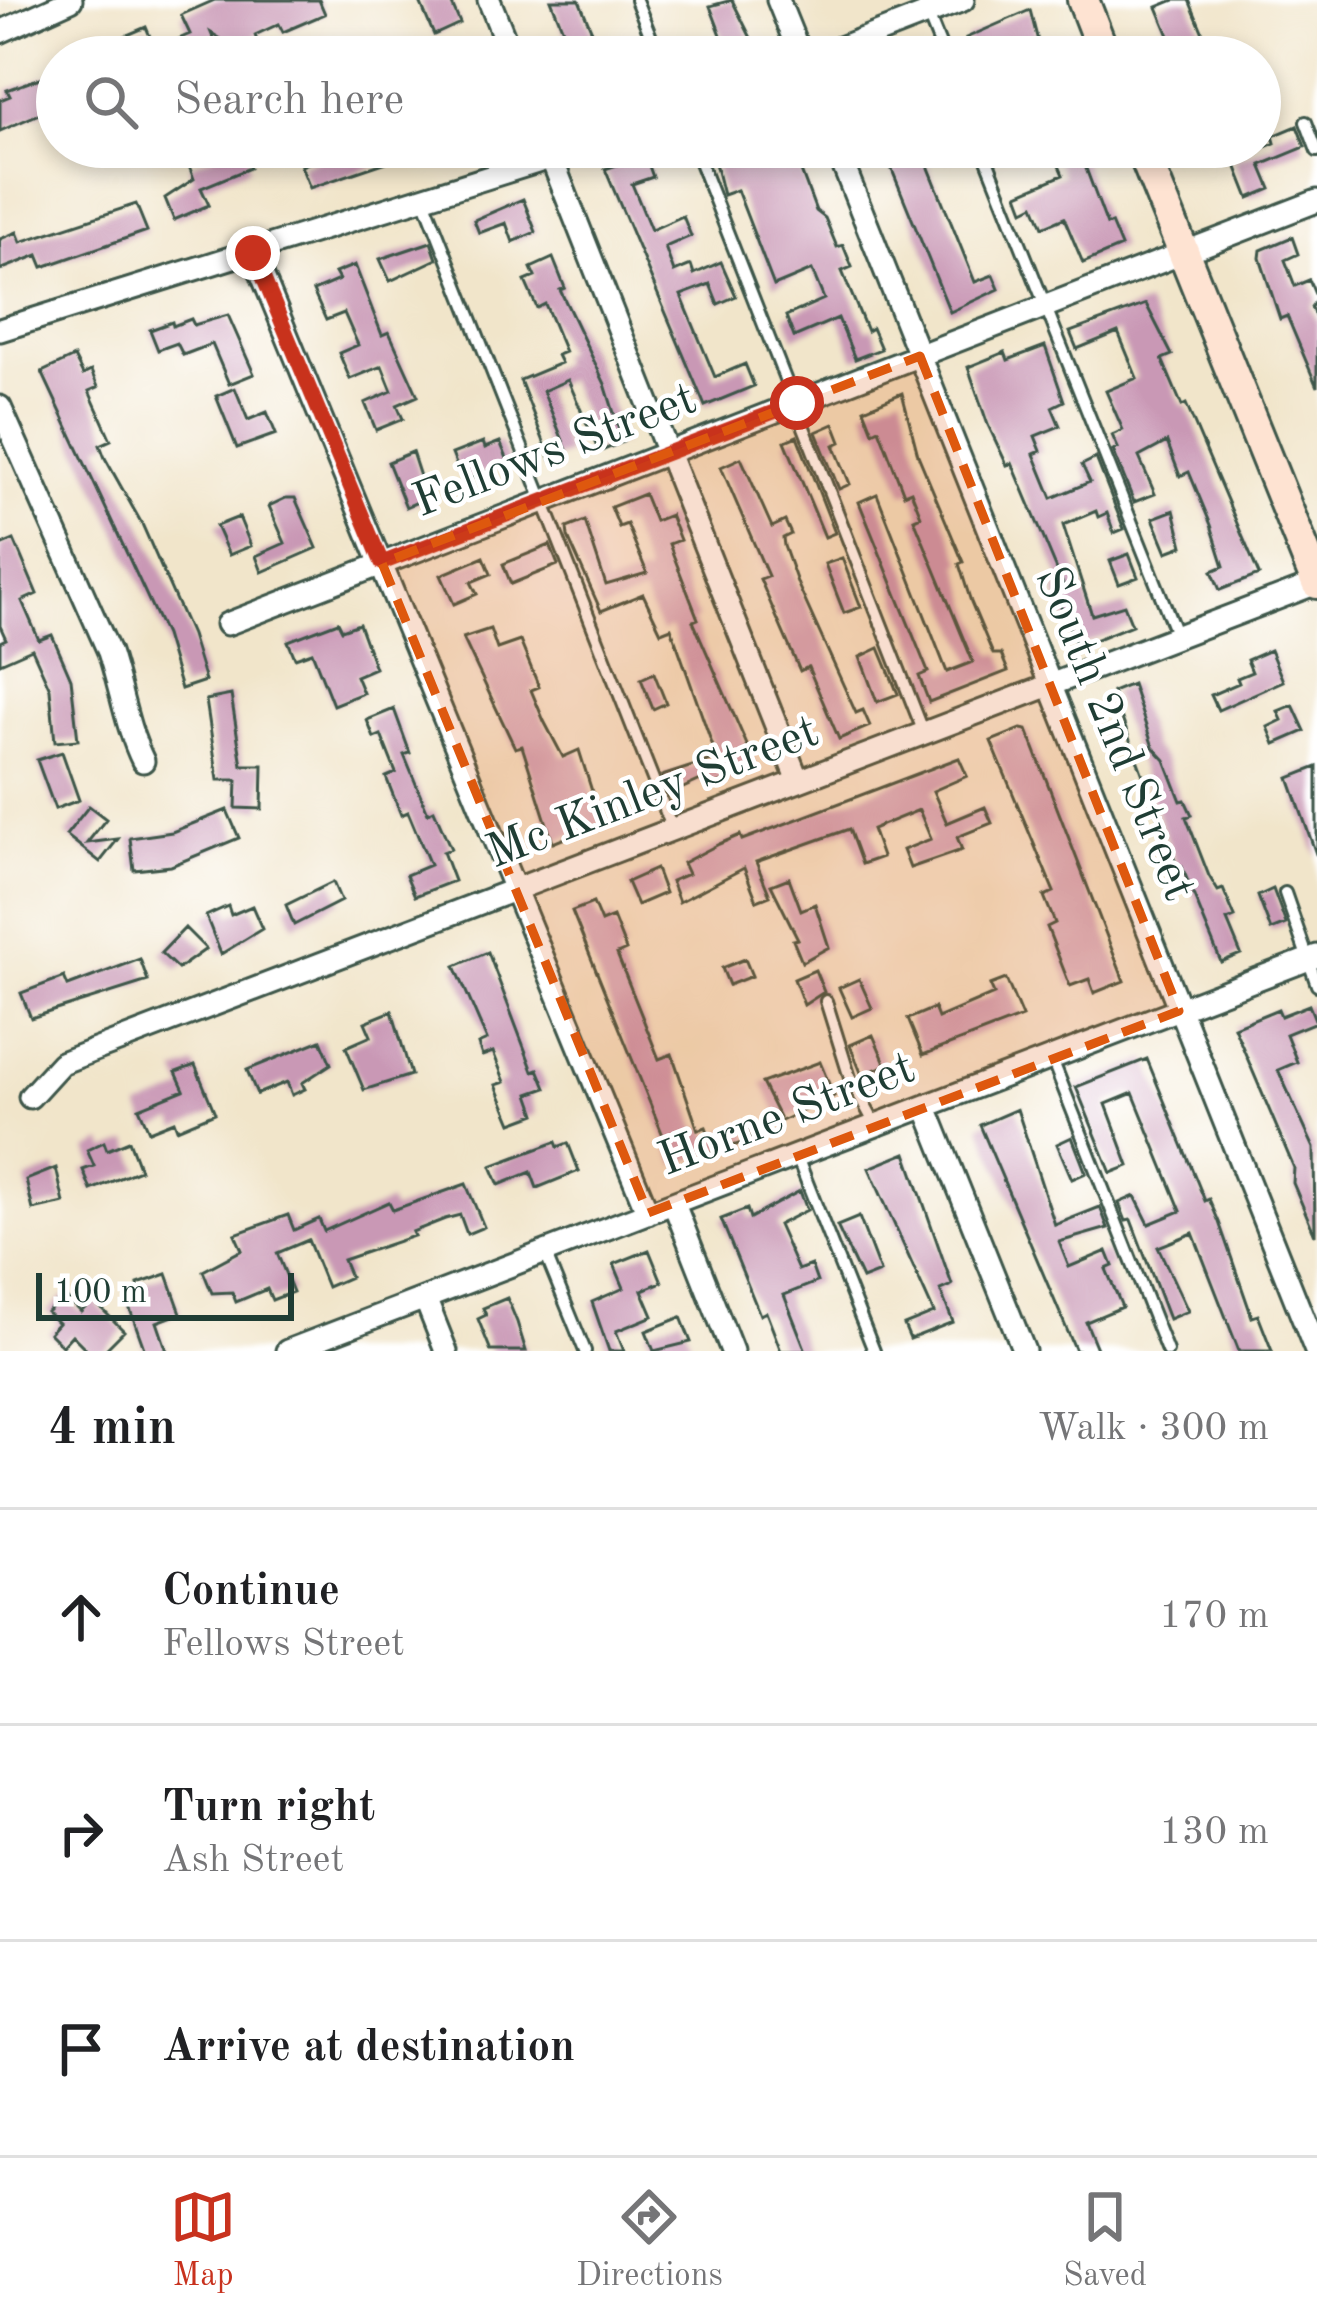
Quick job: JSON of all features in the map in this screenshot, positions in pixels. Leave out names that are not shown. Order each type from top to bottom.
[{"type":"street","points":[[0,32],[71,0]]},
{"type":"street","points":[[489,0],[504,36]]},
{"type":"street","points":[[778,0],[793,36]]},
{"type":"street","points":[[862,36],[925,7],[963,0]]},
{"type":"street","points":[[1083,0],[1098,36]]},
{"type":"street","points":[[0,330],[510,168]]},
{"type":"street","points":[[555,168],[798,781]]},
{"type":"street","name":"South 2nd Street","points":[[844,168],[1316,1351]]},
{"type":"street","points":[[1149,168],[1317,583]]},
{"type":"street","name":"Fellows Street","points":[[227,624],[1317,201]]},
{"type":"street","points":[[253,253],[648,1213]]},
{"type":"street","points":[[0,406],[109,652],[122,689],[126,725],[143,761]]},
{"type":"street","name":"Mc Kinley Street","points":[[30,1097],[61,1063],[1317,583]]},
{"type":"street","name":"Horne Street","points":[[287,1351],[1312,958]]},
{"type":"street","points":[[926,1107],[1024,1351]]},
{"type":"street","points":[[674,1204],[732,1351]]},
{"type":"street","points":[[425,1298],[446,1351]]},
{"type":"lane","points":[[636,0],[650,36]]},
{"type":"lane","points":[[925,7],[937,36]]},
{"type":"lane","points":[[1306,122],[1317,151]]},
{"type":"lane","points":[[702,168],[923,733]]},
{"type":"lane","points":[[991,168],[1177,636]]},
{"type":"lane","points":[[424,199],[673,830]]},
{"type":"lane","points":[[1286,893],[1312,958],[1317,985]]},
{"type":"lane","points":[[826,1001],[850,1078],[876,1126]]},
{"type":"lane","points":[[1052,1059],[1167,1351]]},
{"type":"lane","points":[[797,1156],[874,1351]]},
{"type":"lane","points":[[545,1252],[584,1351]]},
{"type":"highlighted area","points":[[920,356],[1179,1011],[648,1213],[382,563]]},
{"type":"building","points":[[215,0],[319,0],[325,14],[283,32],[279,24],[255,36],[186,36],[190,34],[181,15]]},
{"type":"building","points":[[419,0],[450,0],[460,23],[434,35]]},
{"type":"building","points":[[551,0],[579,0],[594,36],[566,36]]},
{"type":"building","points":[[732,0],[750,36],[721,36],[710,6]]},
{"type":"building","points":[[1189,0],[1204,36],[1169,36],[1157,7]]},
{"type":"building","points":[[1030,10],[1037,36],[971,36]]},
{"type":"building","points":[[146,27],[150,36],[125,36]]},
{"type":"building","points":[[36,80],[36,115],[0,131],[0,100],[10,96],[7,90]]},
{"type":"building","points":[[1297,126],[1305,147],[1281,157],[1281,133]]},
{"type":"building","points":[[190,168],[250,168],[201,188],[209,205],[174,220],[165,198],[194,179]]},
{"type":"building","points":[[302,168],[369,168],[310,188]]},
{"type":"building","points":[[650,168],[653,177],[632,184],[651,230],[683,216],[691,236],[665,247],[674,272],[691,265],[694,274],[721,262],[736,296],[718,304],[710,284],[681,295],[715,377],[745,364],[754,386],[705,406],[605,169]]},
{"type":"building","points":[[716,168],[800,168],[816,211],[825,218],[837,247],[843,245],[852,267],[842,271],[867,331],[872,328],[881,349],[855,359],[838,318],[794,337],[786,316],[824,299],[812,270],[774,286],[737,190],[723,195]]},
{"type":"building","points":[[891,168],[929,168],[975,282],[993,275],[999,289],[950,312]]},
{"type":"building","points":[[1060,168],[1086,168],[1107,225],[1111,223],[1121,247],[1083,263],[1064,218],[1043,227],[1034,205],[1024,210],[1018,194],[1063,175]]},
{"type":"building","points":[[1237,168],[1262,168],[1271,189],[1249,198]]},
{"type":"building","points":[[523,199],[536,232],[513,242],[506,223],[479,233],[474,220]]},
{"type":"building","points":[[136,204],[147,231],[43,267],[38,255],[0,270],[0,239],[17,232],[21,242]]},
{"type":"building","points":[[1292,237],[1298,254],[1285,260],[1295,286],[1309,280],[1317,299],[1311,307],[1317,321],[1317,387],[1287,316],[1280,319],[1260,258],[1261,250]]},
{"type":"building","points":[[431,242],[437,259],[390,281],[380,259]]},
{"type":"building","points":[[553,258],[565,288],[560,290],[605,384],[623,442],[599,452],[568,380],[543,391],[568,453],[551,460],[520,380],[561,363],[557,355],[565,352],[545,304],[537,308],[525,281],[535,277],[531,268]]},
{"type":"building","points":[[355,265],[382,335],[389,332],[418,396],[397,405],[403,419],[376,430],[365,403],[392,391],[382,366],[350,379],[339,353],[358,345],[344,313],[326,320],[313,291],[339,280],[335,273]]},
{"type":"building","points":[[1146,304],[1172,355],[1162,359],[1259,575],[1220,590],[1212,571],[1224,566],[1211,525],[1189,472],[1180,476],[1167,442],[1139,457],[1155,494],[1134,502],[1113,450],[1118,448],[1112,435],[1123,430],[1106,391],[1137,378],[1118,332],[1077,349],[1070,332]]},
{"type":"building","points":[[228,315],[254,374],[229,384],[212,344],[183,355],[177,343],[158,350],[150,330],[172,322],[173,326],[191,319],[194,325]]},
{"type":"building","points":[[1045,346],[1064,401],[1052,407],[1060,426],[1035,436],[1041,451],[1034,454],[1052,498],[1090,482],[1082,465],[1096,458],[1124,529],[1114,533],[1107,513],[1098,517],[1096,511],[1063,525],[1092,615],[1124,605],[1132,625],[1077,647],[1055,591],[1063,584],[1012,463],[1007,465],[988,425],[968,367],[1005,352],[1008,360]]},
{"type":"building","points":[[74,357],[83,375],[91,371],[98,387],[89,391],[111,440],[100,445],[142,524],[191,635],[205,681],[181,689],[165,635],[42,372]]},
{"type":"building","points":[[235,388],[248,420],[267,412],[276,434],[237,448],[216,396]]},
{"type":"building","points":[[902,393],[918,455],[963,562],[959,564],[971,602],[993,654],[1001,654],[1008,671],[929,702],[919,676],[928,672],[859,502],[877,494],[947,672],[973,662],[914,519],[921,516],[911,491],[904,494],[879,429],[873,432],[864,409]]},
{"type":"building","points":[[834,424],[841,442],[834,445],[850,484],[839,489],[816,432]]},
{"type":"building","points":[[797,436],[835,533],[825,537],[785,441]]},
{"type":"building","points":[[483,442],[485,448],[500,442],[509,463],[463,481],[452,454]]},
{"type":"building","points":[[412,452],[427,498],[406,507],[388,462]]},
{"type":"building","points":[[741,458],[772,527],[785,521],[791,534],[783,538],[784,546],[798,585],[856,713],[863,710],[870,726],[839,739],[808,667],[800,671],[760,579],[768,576],[721,467]]},
{"type":"building","points":[[644,494],[655,521],[670,515],[680,540],[669,544],[698,619],[693,621],[757,768],[709,788],[705,778],[670,794],[662,776],[717,758],[671,628],[661,632],[643,594],[601,611],[567,528],[585,521],[606,585],[647,573],[627,524],[619,527],[611,507]]},
{"type":"building","points":[[295,498],[317,548],[262,572],[256,556],[285,543],[269,506]]},
{"type":"building","points":[[1174,510],[1183,546],[1167,552],[1153,518]]},
{"type":"building","points":[[239,517],[251,546],[229,555],[216,526]]},
{"type":"building","points":[[14,540],[37,594],[22,601],[39,640],[52,635],[71,679],[78,740],[55,742],[50,689],[32,649],[0,663],[0,642],[6,639],[0,626],[0,546]]},
{"type":"building","points":[[550,545],[558,565],[511,584],[503,564]]},
{"type":"building","points":[[1129,554],[1138,577],[1119,584],[1110,561]]},
{"type":"building","points":[[484,557],[491,574],[471,582],[477,594],[454,604],[441,575]]},
{"type":"building","points":[[842,558],[861,607],[844,613],[825,564]]},
{"type":"building","points":[[338,622],[342,630],[359,624],[375,668],[356,676],[363,693],[333,705],[312,652],[295,658],[288,641]]},
{"type":"building","points":[[490,629],[497,649],[520,641],[539,687],[531,690],[544,721],[563,757],[579,750],[602,823],[553,843],[522,746],[515,748],[463,638]]},
{"type":"building","points":[[879,648],[898,694],[877,702],[860,657]]},
{"type":"building","points":[[1270,650],[1283,681],[1218,710],[1211,695],[1239,683],[1237,678],[1252,672],[1247,660]]},
{"type":"building","points":[[654,673],[666,703],[653,709],[641,679]]},
{"type":"building","points":[[1132,684],[1153,747],[1165,760],[1181,801],[1185,800],[1192,815],[1186,817],[1209,876],[1218,891],[1223,889],[1235,917],[1227,920],[1241,954],[1221,962],[1182,867],[1178,869],[1112,692]]},
{"type":"building","points":[[231,695],[242,765],[263,765],[262,809],[236,808],[237,780],[218,780],[206,700]]},
{"type":"building","points":[[1293,705],[1305,731],[1275,744],[1268,727],[1282,720],[1278,711]]},
{"type":"building","points":[[394,709],[410,753],[404,755],[428,813],[434,810],[451,849],[443,852],[454,881],[415,896],[406,875],[430,865],[408,812],[401,815],[386,777],[396,773],[381,735],[374,738],[367,720]]},
{"type":"building","points":[[1027,730],[1124,981],[1094,993],[1089,979],[1070,986],[1047,927],[1055,923],[1044,896],[1054,892],[991,741]]},
{"type":"building","points":[[62,752],[79,800],[55,809],[37,760]]},
{"type":"building","points":[[959,758],[967,776],[933,791],[947,823],[985,807],[992,823],[957,837],[962,850],[910,868],[903,850],[931,839],[919,810],[872,829],[882,857],[862,864],[849,829],[756,862],[770,896],[757,901],[744,868],[679,902],[671,881],[688,874],[683,863],[719,844],[740,835],[742,840]]},
{"type":"building","points":[[1317,767],[1317,854],[1316,854],[1289,778]]},
{"type":"building","points":[[89,806],[106,819],[87,843],[118,839],[100,862],[66,835]]},
{"type":"building","points":[[227,810],[239,838],[171,866],[134,870],[130,838],[172,832]]},
{"type":"building","points":[[656,869],[665,893],[637,905],[627,882]]},
{"type":"building","points":[[789,878],[801,910],[815,904],[829,947],[802,962],[793,940],[798,939],[771,885]]},
{"type":"building","points":[[333,882],[341,901],[294,925],[286,905]]},
{"type":"building","points":[[1273,889],[1286,924],[1271,930],[1258,896]]},
{"type":"building","points":[[593,903],[601,922],[613,917],[626,950],[617,954],[659,1059],[672,1054],[698,1130],[706,1127],[710,1137],[744,1123],[751,1140],[675,1165],[572,911]]},
{"type":"building","points":[[228,906],[231,915],[252,906],[262,929],[221,954],[206,916]]},
{"type":"building","points":[[185,928],[206,949],[178,969],[161,953]]},
{"type":"building","points":[[488,952],[533,1071],[538,1069],[546,1088],[529,1094],[536,1114],[512,1123],[496,1085],[505,1082],[493,1052],[482,1056],[478,1044],[487,1040],[455,966]]},
{"type":"building","points":[[140,959],[148,981],[31,1018],[21,993],[64,977],[68,986]]},
{"type":"building","points":[[745,959],[752,976],[729,985],[722,968]]},
{"type":"building","points":[[815,970],[824,992],[804,1005],[794,979]]},
{"type":"building","points":[[859,979],[872,1008],[852,1017],[839,988]]},
{"type":"building","points":[[1006,979],[1022,1017],[923,1055],[908,1019],[934,1008],[938,1018],[994,994],[990,985]]},
{"type":"building","points":[[1309,1005],[1316,1022],[1286,1034],[1297,1062],[1278,1070],[1314,1148],[1315,1235],[1293,1183],[1294,1168],[1234,1027],[1278,1009],[1281,1016]]},
{"type":"building","points":[[392,1011],[411,1075],[364,1090],[346,1047],[371,1036],[365,1022]]},
{"type":"building","points":[[873,1035],[886,1065],[862,1075],[850,1045]]},
{"type":"building","points":[[321,1040],[331,1064],[302,1083],[305,1089],[292,1095],[287,1082],[257,1094],[247,1070]]},
{"type":"building","points":[[1147,1059],[1205,1201],[1209,1199],[1219,1222],[1252,1317],[1258,1315],[1272,1351],[1239,1351],[1193,1233],[1158,1247],[1188,1311],[1169,1319],[1131,1220],[1126,1221],[1119,1203],[1135,1196],[1149,1224],[1181,1211],[1133,1093],[1106,1104],[1129,1166],[1111,1173],[1076,1087]]},
{"type":"building","points":[[820,1062],[834,1096],[781,1121],[762,1083]]},
{"type":"building","points":[[195,1065],[215,1113],[177,1129],[174,1121],[149,1131],[139,1108],[184,1090],[176,1072]]},
{"type":"building","points":[[1017,1109],[1055,1225],[1100,1207],[1108,1228],[1059,1242],[1069,1267],[1107,1251],[1113,1266],[1106,1269],[1122,1307],[1086,1322],[1098,1351],[1076,1351],[980,1125]]},
{"type":"building","points":[[1072,1137],[1086,1173],[1072,1179],[1057,1144]]},
{"type":"building","points":[[129,1141],[140,1170],[91,1190],[83,1170],[94,1166],[87,1150],[104,1142],[107,1150]]},
{"type":"building","points":[[556,1142],[558,1147],[568,1143],[579,1171],[537,1188],[531,1172],[499,1185],[491,1166]]},
{"type":"building","points":[[906,1153],[952,1285],[940,1290],[953,1322],[910,1339],[904,1325],[934,1313],[869,1168]]},
{"type":"building","points":[[56,1168],[64,1203],[33,1210],[26,1180]]},
{"type":"building","points":[[466,1184],[484,1227],[467,1234],[460,1215],[445,1219],[412,1232],[414,1236],[343,1260],[350,1277],[327,1287],[308,1240],[277,1253],[293,1292],[272,1300],[267,1289],[236,1302],[232,1292],[212,1293],[203,1271],[242,1250],[235,1234],[288,1215],[294,1230],[319,1219],[324,1231],[389,1202],[393,1210]]},
{"type":"building","points":[[800,1191],[807,1210],[778,1225],[798,1270],[811,1265],[817,1282],[784,1295],[806,1351],[781,1351],[766,1312],[760,1315],[721,1219],[747,1209],[750,1218]]},
{"type":"building","points":[[859,1217],[880,1272],[862,1279],[837,1226]]},
{"type":"building","points":[[649,1250],[662,1282],[642,1290],[653,1316],[616,1331],[624,1351],[609,1351],[592,1302],[624,1288],[614,1264]]},
{"type":"building","points":[[167,1274],[181,1313],[157,1322],[167,1351],[145,1351],[126,1298],[140,1293],[138,1284]]},
{"type":"building","points":[[64,1295],[81,1312],[93,1300],[124,1331],[104,1351],[88,1351],[72,1335],[62,1346],[49,1333],[58,1323],[47,1312]]},
{"type":"building","points":[[507,1298],[526,1351],[491,1351],[478,1319],[486,1315],[483,1308]]},
{"type":"building","points":[[681,1317],[691,1342],[654,1351],[646,1331]]},
{"type":"route","points":[[253,253],[382,563],[797,403]]}]
